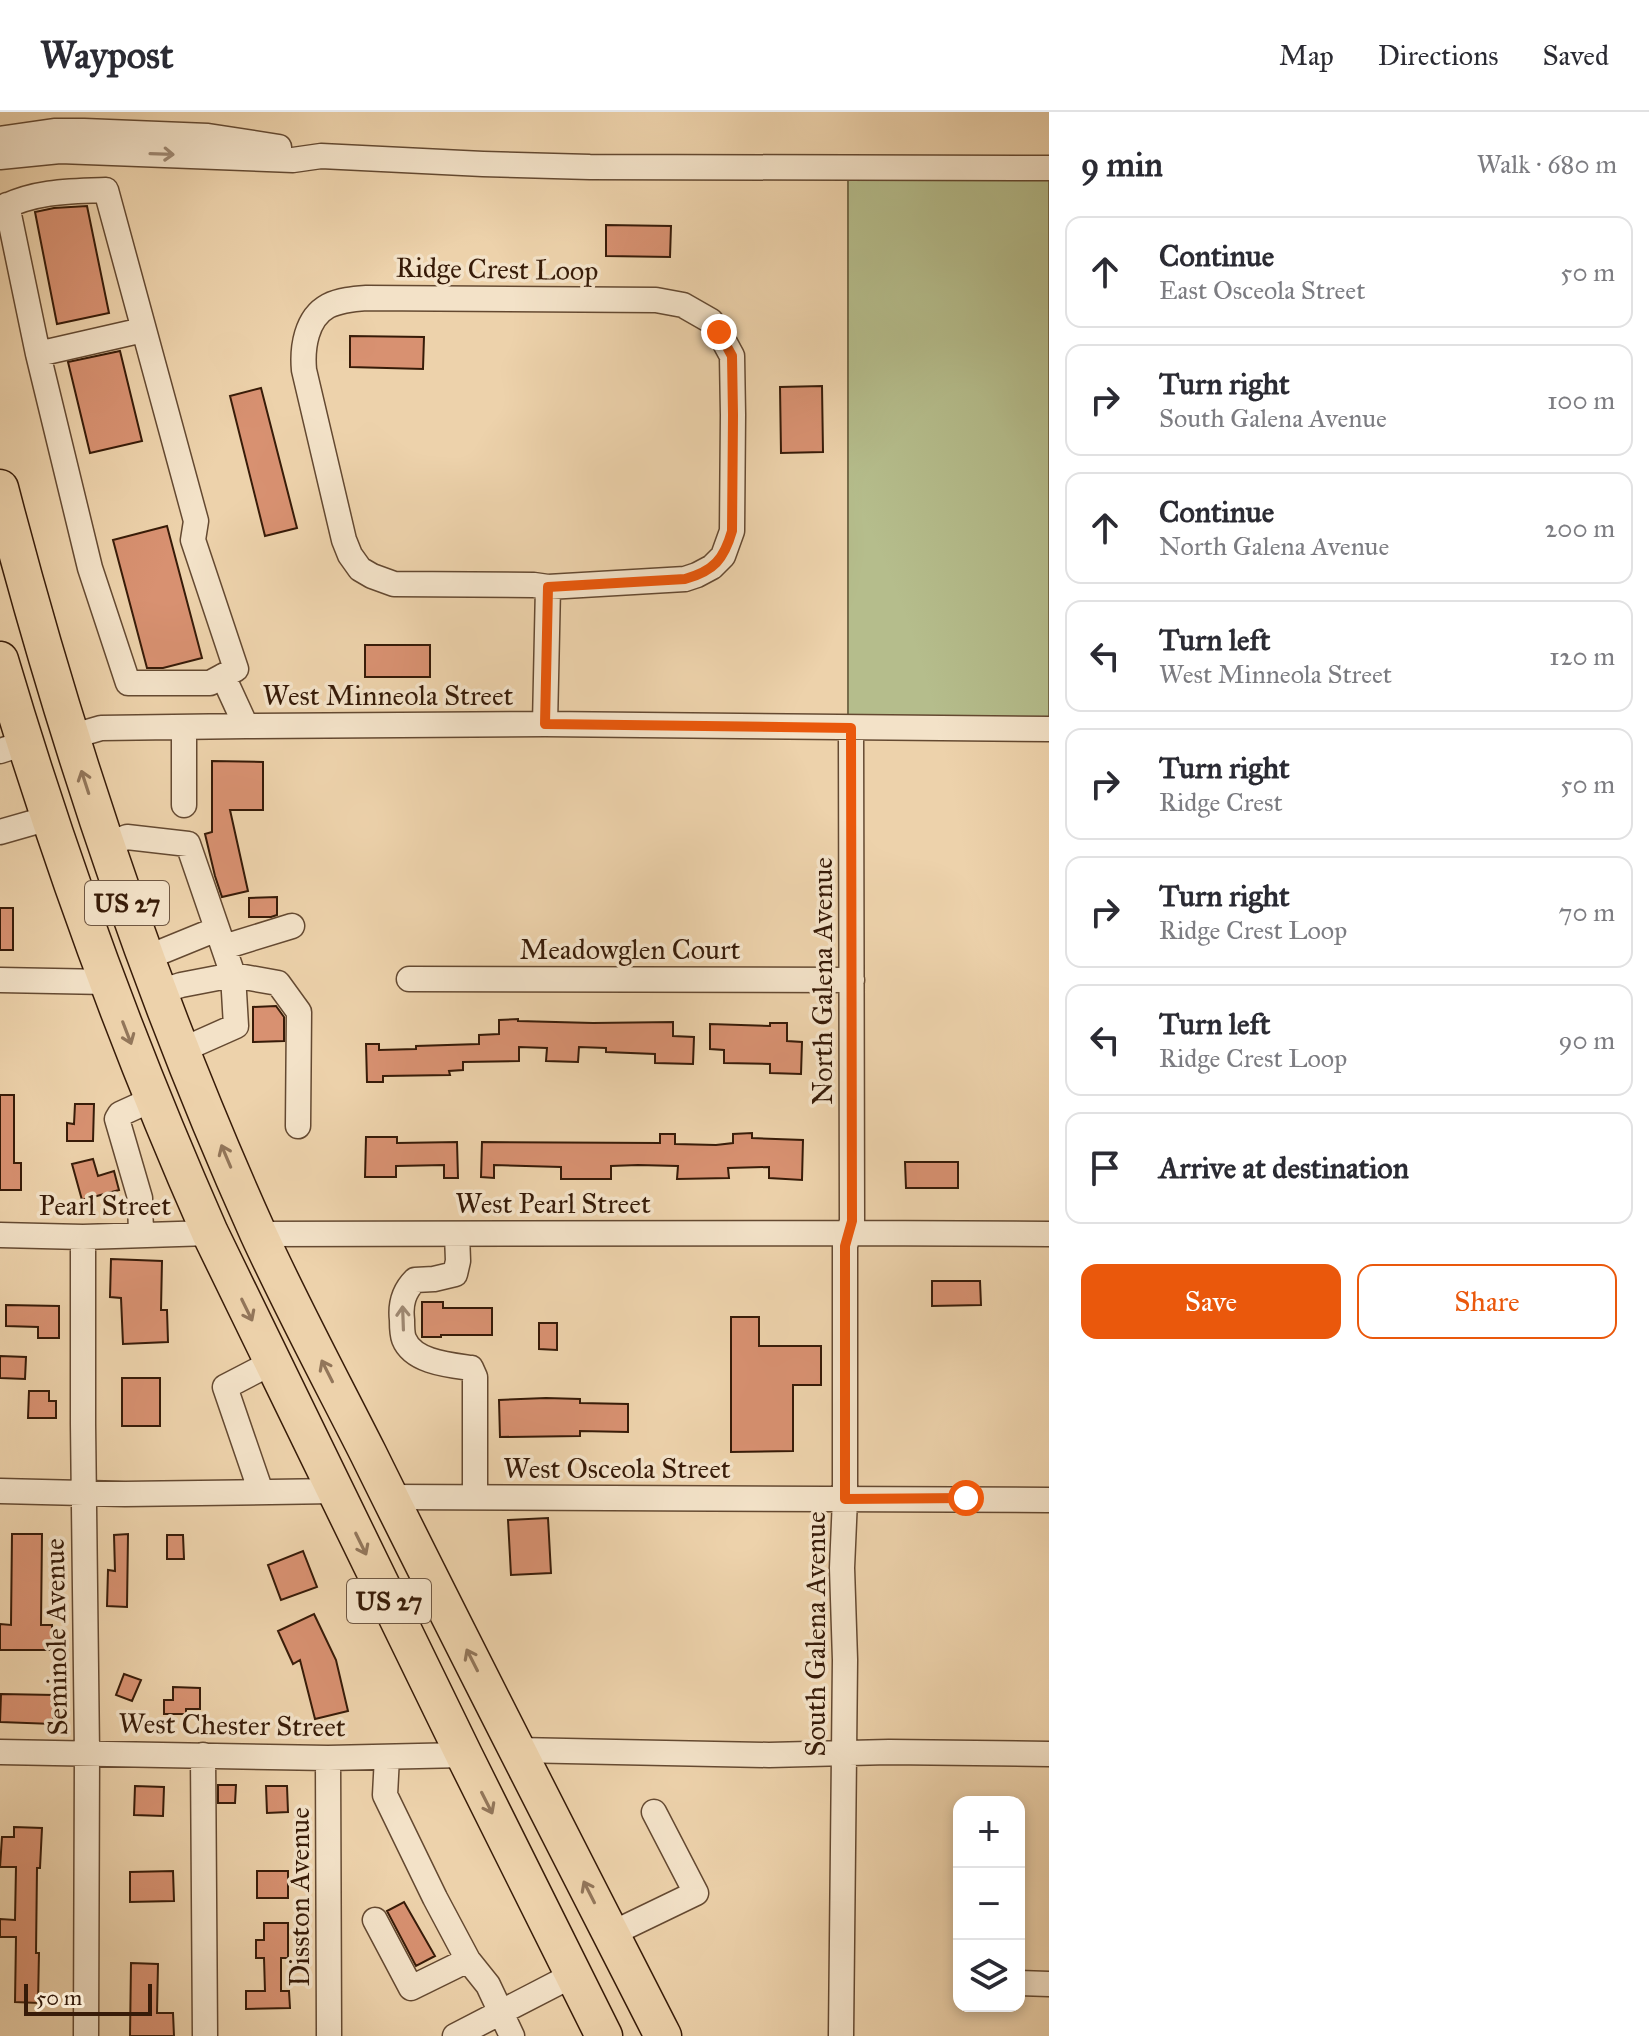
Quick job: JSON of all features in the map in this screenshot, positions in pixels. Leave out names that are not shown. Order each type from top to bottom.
[{"type":"highway","name":"US 27","points":[[0,488],[70,737],[106,845],[159,992],[259,1234],[663,2036]]},
{"type":"highway","name":"US 27","points":[[0,660],[12,747],[49,818],[107,982],[179,1163],[335,1491],[604,2036]]},
{"type":"highway","points":[[179,1163],[221,1207],[259,1234]]},
{"type":"highway","points":[[210,1233],[248,1259],[293,1304]]},
{"type":"street","points":[[0,139],[54,131],[110,143]]},
{"type":"street","points":[[0,157],[110,143],[208,136],[321,156],[483,164],[1049,168]]},
{"type":"street","points":[[106,190],[50,193],[28,197],[3,207],[90,568],[128,683],[210,683],[236,669],[193,540],[196,521],[106,190],[110,143]]},
{"type":"street","name":"Ridge Crest Loop","points":[[367,298],[656,300],[683,305],[711,321],[732,356],[732,531],[723,556],[712,567],[685,579],[548,587],[394,584],[360,569],[344,540],[303,362],[302,353],[308,331],[325,307],[339,301],[367,298]]},
{"type":"street","points":[[38,354],[143,330]]},
{"type":"street","points":[[545,724],[548,587]]},
{"type":"street","points":[[223,676],[246,726]]},
{"type":"street","name":"West Minneola Street","points":[[70,737],[101,728],[246,726],[545,724],[1049,729]]},
{"type":"street","points":[[184,727],[184,805]]},
{"type":"street","name":"North Galena Avenue","points":[[848,1233],[852,1221],[851,728]]},
{"type":"street","points":[[0,832],[49,818]]},
{"type":"street","points":[[106,845],[127,837],[188,844],[233,975],[236,1026],[182,1050]]},
{"type":"street","points":[[146,958],[220,938],[292,926]]},
{"type":"street","points":[[159,992],[233,975],[278,983],[299,1012],[298,1126]]},
{"type":"street","name":"Meadowglen Court","points":[[409,979],[852,980]]},
{"type":"street","points":[[0,980],[107,982]]},
{"type":"street","points":[[141,1235],[140,1198],[117,1119],[120,1114],[153,1099]]},
{"type":"street","name":"Pearl Street","points":[[0,1235],[83,1237],[210,1233]]},
{"type":"street","name":"South Galena Avenue","points":[[841,2036],[845,1660],[842,1568],[845,1246],[848,1233]]},
{"type":"street","name":"West Pearl Street","points":[[259,1234],[1049,1234]]},
{"type":"street","points":[[457,1234],[455,1274],[415,1280],[404,1291],[401,1314],[404,1340],[418,1356],[471,1368],[475,1377],[475,1497]]},
{"type":"street","name":"Seminole Avenue","points":[[83,1237],[86,2036]]},
{"type":"street","points":[[261,1492],[225,1387],[273,1362]]},
{"type":"street","points":[[0,1491],[335,1491]]},
{"type":"street","name":"West Osceola Street","points":[[390,1497],[1049,1500]]},
{"type":"street","points":[[517,1750],[769,1755],[944,1751],[1049,1754]]},
{"type":"street","name":"West Chester Street","points":[[0,1752],[328,1758],[464,1755]]},
{"type":"street","points":[[203,1755],[205,2036]]},
{"type":"street","points":[[387,1757],[385,1795],[435,1898],[468,1960],[488,1985],[512,2036]]},
{"type":"street","name":"Disston Avenue","points":[[328,1758],[329,2036]]},
{"type":"street","points":[[611,1934],[696,1893],[654,1812]]},
{"type":"street","points":[[375,1920],[411,1988],[468,1960]]},
{"type":"street","points":[[455,2036],[573,1975]]},
{"type":"street","points":[[1025,1983],[1049,1984]]},
{"type":"green space","points":[[1049,178],[1049,719],[848,718],[848,179]]},
{"type":"building","points":[[87,206],[109,313],[57,324],[35,212]]},
{"type":"building","points":[[606,225],[671,226],[670,257],[606,256]]},
{"type":"building","points":[[350,336],[424,337],[423,369],[350,367]]},
{"type":"building","points":[[120,351],[142,441],[90,453],[68,362]]},
{"type":"building","points":[[822,386],[823,452],[781,453],[780,387]]},
{"type":"building","points":[[261,388],[297,528],[265,536],[230,396]]},
{"type":"building","points":[[167,526],[202,658],[163,668],[147,668],[113,540]]},
{"type":"building","points":[[365,645],[430,645],[430,677],[365,677]]},
{"type":"building","points":[[212,761],[263,762],[263,810],[230,810],[248,891],[222,897],[205,834],[212,832]]},
{"type":"building","points":[[277,897],[277,915],[249,917],[249,898]]},
{"type":"building","points":[[0,908],[13,908],[13,950],[0,950]]},
{"type":"building","points":[[276,1006],[284,1017],[284,1041],[253,1042],[253,1007]]},
{"type":"building","points":[[499,1020],[593,1023],[673,1022],[673,1036],[694,1037],[693,1064],[655,1063],[655,1054],[606,1052],[606,1048],[579,1047],[578,1062],[546,1061],[547,1048],[519,1047],[519,1061],[463,1062],[463,1070],[449,1071],[450,1075],[383,1076],[383,1082],[367,1082],[366,1044],[379,1044],[379,1050],[479,1044],[479,1035],[499,1034]]},
{"type":"building","points":[[770,1023],[787,1023],[787,1041],[802,1042],[801,1074],[770,1073],[770,1064],[724,1063],[724,1050],[710,1049],[710,1024],[770,1026]]},
{"type":"building","points":[[0,1095],[14,1095],[14,1163],[21,1163],[21,1190],[0,1190]]},
{"type":"building","points":[[75,1104],[94,1104],[93,1141],[67,1141],[67,1123],[74,1124]]},
{"type":"building","points":[[752,1133],[752,1138],[803,1140],[802,1180],[769,1178],[769,1167],[728,1168],[729,1178],[677,1179],[678,1166],[638,1165],[611,1166],[611,1179],[561,1179],[561,1167],[494,1165],[494,1178],[481,1177],[482,1142],[660,1143],[660,1134],[675,1134],[675,1144],[716,1145],[733,1143],[733,1134]]},
{"type":"building","points":[[366,1137],[397,1137],[397,1143],[457,1142],[458,1178],[444,1178],[444,1165],[396,1166],[396,1177],[365,1177]]},
{"type":"building","points":[[93,1159],[98,1176],[114,1171],[119,1190],[82,1200],[72,1164]]},
{"type":"building","points":[[905,1162],[958,1162],[958,1188],[906,1188]]},
{"type":"building","points":[[111,1259],[162,1261],[161,1310],[167,1310],[168,1342],[123,1344],[121,1298],[110,1297]]},
{"type":"building","points":[[932,1281],[980,1281],[981,1305],[932,1306]]},
{"type":"building","points":[[422,1302],[443,1302],[443,1308],[492,1308],[492,1335],[422,1337]]},
{"type":"building","points":[[6,1305],[59,1306],[59,1338],[38,1338],[38,1327],[6,1326]]},
{"type":"building","points":[[731,1317],[759,1317],[759,1346],[821,1346],[821,1385],[793,1385],[793,1451],[731,1452]]},
{"type":"building","points":[[539,1323],[557,1323],[557,1350],[539,1349]]},
{"type":"building","points":[[0,1356],[26,1357],[25,1379],[0,1378]]},
{"type":"building","points":[[122,1378],[160,1378],[160,1426],[122,1426]]},
{"type":"building","points":[[29,1391],[49,1391],[49,1401],[56,1401],[56,1418],[28,1418]]},
{"type":"building","points":[[580,1399],[580,1403],[628,1404],[628,1432],[580,1431],[580,1436],[500,1437],[499,1400]]},
{"type":"building","points":[[548,1518],[551,1573],[511,1575],[508,1520]]},
{"type":"building","points":[[12,1534],[42,1534],[41,1625],[52,1625],[52,1650],[0,1650],[0,1624],[11,1625]]},
{"type":"building","points":[[128,1534],[127,1607],[107,1606],[108,1570],[115,1571],[114,1535]]},
{"type":"building","points":[[167,1535],[183,1535],[184,1559],[167,1559]]},
{"type":"building","points":[[303,1551],[317,1587],[281,1600],[268,1565]]},
{"type":"building","points":[[314,1614],[336,1660],[348,1711],[315,1719],[300,1660],[293,1664],[278,1631]]},
{"type":"building","points":[[124,1674],[141,1680],[132,1701],[116,1695]]},
{"type":"building","points":[[173,1687],[200,1688],[200,1709],[186,1709],[186,1714],[164,1714],[164,1700],[173,1700]]},
{"type":"building","points":[[1,1694],[54,1695],[53,1724],[0,1722]]},
{"type":"building","points":[[218,1785],[236,1785],[235,1803],[218,1803]]},
{"type":"building","points":[[135,1786],[164,1787],[163,1816],[134,1815]]},
{"type":"building","points":[[266,1786],[287,1786],[288,1812],[267,1813]]},
{"type":"building","points":[[14,1827],[42,1828],[40,1868],[37,1868],[38,2003],[15,2002],[16,1937],[0,1937],[0,1919],[15,1920],[16,1867],[0,1867],[2,1837],[14,1837]]},
{"type":"building","points":[[173,1871],[174,1901],[130,1902],[130,1872]]},
{"type":"building","points":[[257,1871],[288,1871],[288,1898],[257,1898]]},
{"type":"building","points":[[404,1902],[435,1956],[416,1966],[387,1911]]},
{"type":"building","points":[[264,1923],[288,1923],[288,1958],[281,1958],[281,1991],[289,1991],[290,2008],[246,2009],[246,1991],[265,1991],[264,1958],[256,1958],[256,1940],[264,1940]]},
{"type":"building","points":[[131,1963],[158,1964],[157,2013],[173,2013],[174,2036],[130,2036]]},
{"type":"route","points":[[719,332],[732,356],[732,531],[727,548],[712,567],[685,579],[549,586],[545,724],[851,728],[852,1221],[845,1246],[845,1499],[966,1498]]}]
